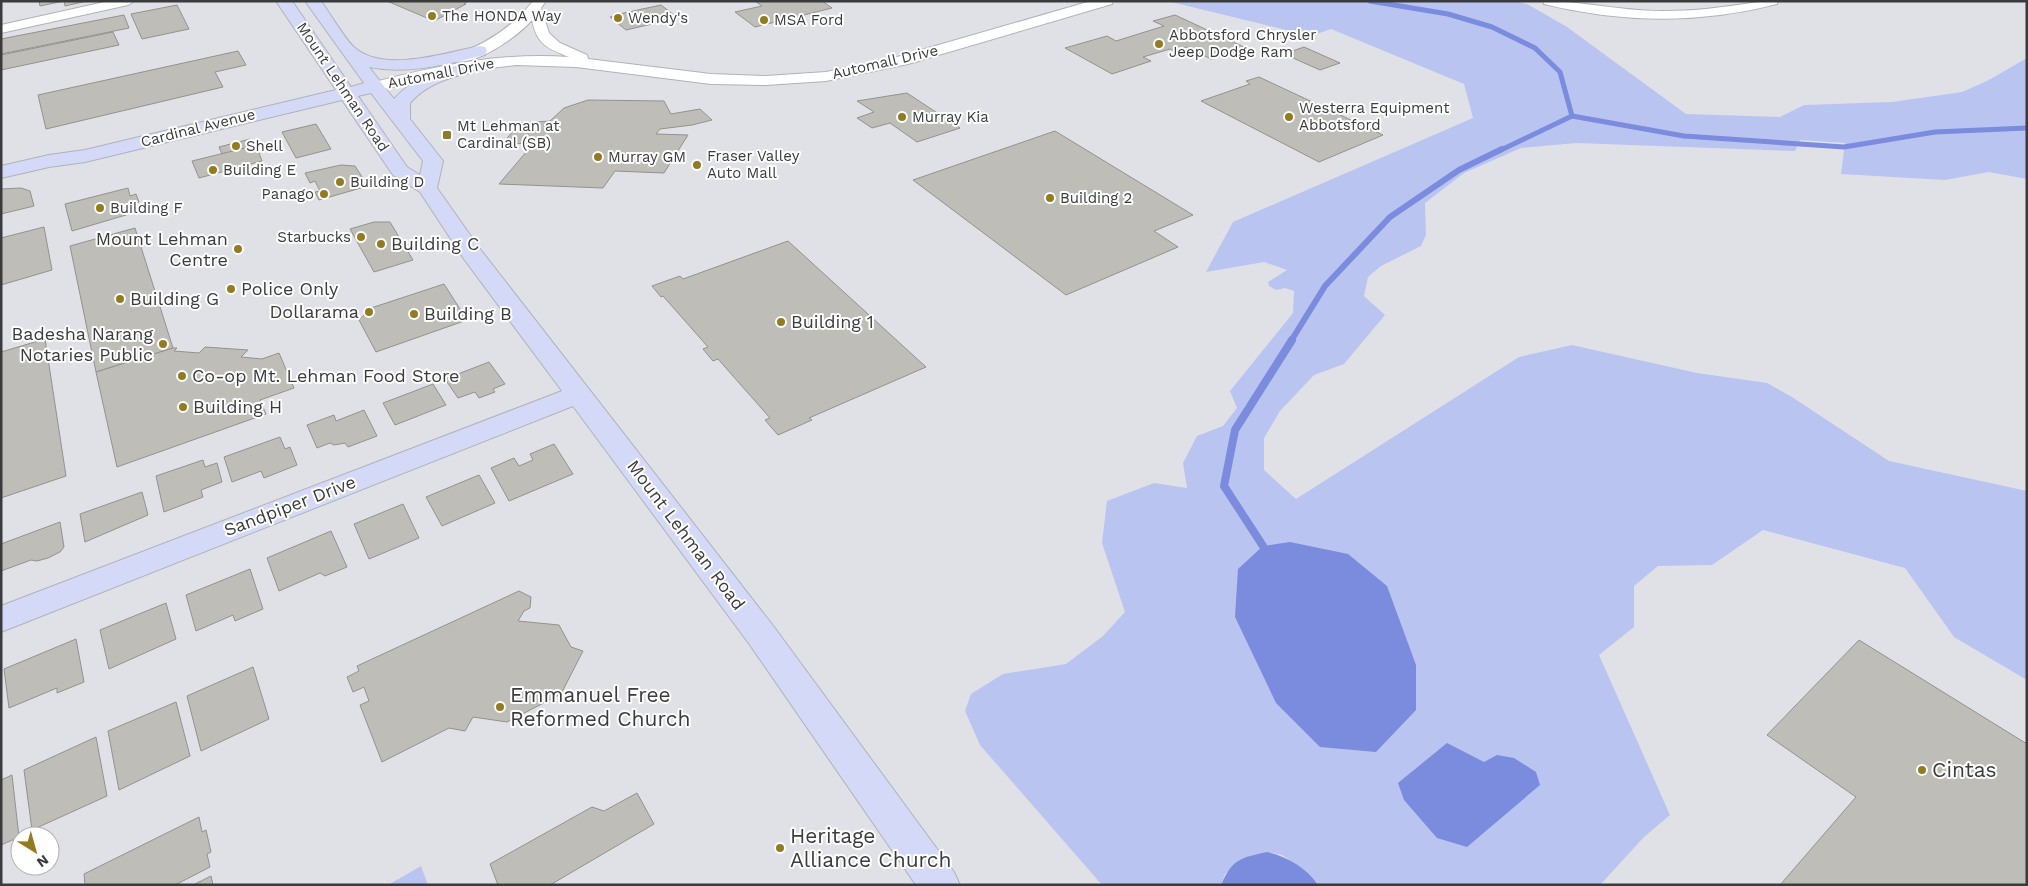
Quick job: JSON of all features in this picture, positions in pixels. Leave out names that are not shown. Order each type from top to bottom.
[{"type":"main road","name":"Mount Lehman Road","points":[[284,1],[400,171],[428,188],[472,254],[762,636],[940,885]]},
{"type":"main road","name":"Mount Lehman Road","points":[[314,1],[349,52],[433,161],[428,188]]},
{"type":"main road","points":[[349,52],[369,62],[393,65],[444,59],[484,57]]},
{"type":"main road","points":[[401,119],[401,102],[417,86],[484,57]]},
{"type":"main road","points":[[246,112],[306,83],[320,70],[322,58]]},
{"type":"main road","name":"Cardinal Avenue","points":[[1,172],[49,161],[85,156],[246,112],[373,82]]},
{"type":"main road","points":[[246,112],[324,108],[362,117]]},
{"type":"main road","name":"Sandpiper Drive","points":[[1,619],[580,394]]},
{"type":"street","name":"Automall Drive","points":[[484,57],[597,65],[697,78],[757,81],[809,79],[858,72],[899,62],[1107,1]]},
{"type":"street","points":[[1549,1],[1577,8],[1604,11],[1680,14],[1717,12],[1772,1]]},
{"type":"street","points":[[1,30],[125,2]]},
{"type":"street","name":"Automall Drive","points":[[538,6],[539,29],[548,41],[567,53],[597,65]]},
{"type":"street","name":"Automall Drive","points":[[373,82],[461,66],[484,57],[512,34],[538,6]]},
{"type":"shaded area","points":[[1167,1],[1516,1],[1529,5],[1567,27],[1686,114],[1780,117],[1804,105],[1892,102],[1962,92],[1987,81],[2027,58],[2027,179],[1989,172],[1945,180],[1841,174],[1845,143],[1800,140],[1795,151],[1576,143],[1521,148],[1464,173],[1425,203],[1426,235],[1421,246],[1381,266],[1368,277],[1364,296],[1385,315],[1344,364],[1314,375],[1280,411],[1264,438],[1264,470],[1296,499],[1519,357],[1572,345],[1697,373],[1767,383],[1792,397],[1889,461],[2027,491],[2027,680],[1954,637],[1905,568],[1763,530],[1712,565],[1658,566],[1634,586],[1634,627],[1599,655],[1670,815],[1644,837],[1600,885],[1318,885],[1304,870],[1282,855],[1267,852],[1225,874],[1221,885],[1102,885],[980,745],[965,711],[971,694],[1003,674],[1066,664],[1103,636],[1125,612],[1102,543],[1107,501],[1154,483],[1187,488],[1183,463],[1197,436],[1223,426],[1237,408],[1230,391],[1293,313],[1294,291],[1285,288],[1276,290],[1269,286],[1268,282],[1287,270],[1264,262],[1206,272],[1233,222],[1473,118],[1464,84],[1331,29],[1311,36]]},
{"type":"shaded area","points":[[421,866],[428,885],[388,885]]},
{"type":"water","points":[[1290,542],[1348,554],[1387,586],[1416,665],[1416,710],[1376,752],[1320,747],[1276,703],[1235,617],[1238,569],[1263,546]]},
{"type":"water","points":[[1447,743],[1484,762],[1497,755],[1514,758],[1536,772],[1540,785],[1467,847],[1437,838],[1404,800],[1398,783]]},
{"type":"water","points":[[1267,852],[1281,856],[1302,868],[1318,885],[1221,885],[1234,864],[1244,858]]},
{"type":"building","points":[[39,1],[64,1],[40,6]]},
{"type":"building","points":[[64,1],[87,1],[65,6]]},
{"type":"building","name":"The HONDA Way","points":[[387,1],[468,1],[464,4],[466,4],[434,21]]},
{"type":"building","name":"MSA Ford","points":[[755,1],[822,1],[832,8],[755,27],[735,12],[762,6]]},
{"type":"building","points":[[177,5],[189,29],[142,39],[131,14]]},
{"type":"building","points":[[661,5],[678,18],[626,30],[610,17],[619,14]]},
{"type":"building","points":[[124,15],[129,28],[1,54],[1,39]]},
{"type":"building","name":"Abbotsford Chrysler Jeep Dodge Ram","points":[[1175,15],[1246,48],[1211,59],[1187,47],[1174,51],[1170,49],[1143,57],[1151,61],[1112,74],[1065,48],[1107,36],[1116,41],[1164,26],[1153,21]]},
{"type":"building","points":[[113,32],[119,45],[1,70],[1,55]]},
{"type":"building","points":[[1304,47],[1340,63],[1320,70],[1284,54]]},
{"type":"building","points":[[238,51],[246,65],[215,72],[223,87],[46,129],[38,95]]},
{"type":"building","name":"Westerra Equipment Abbotsford","points":[[1259,77],[1383,135],[1319,162],[1201,101],[1250,84],[1246,81]]},
{"type":"building","name":"Murray Kia","points":[[907,93],[960,128],[917,142],[890,123],[872,128],[857,118],[874,112],[857,101]]},
{"type":"building","name":"Murray GM","points":[[588,100],[664,101],[671,114],[700,109],[712,120],[692,125],[660,129],[656,134],[688,135],[664,173],[615,171],[603,188],[499,184],[533,144],[503,143],[520,123],[550,121],[564,108]]},
{"type":"building","name":"Shell","points":[[316,124],[331,149],[296,158],[282,132]]},
{"type":"building","name":"Building 2","points":[[1055,131],[1193,215],[1154,231],[1178,247],[1066,295],[913,180]]},
{"type":"building","name":"Shell","points":[[250,139],[253,146],[222,154],[219,147]]},
{"type":"building","name":"Building E","points":[[253,146],[256,151],[258,150],[262,161],[199,178],[192,161]]},
{"type":"building","name":"Building D","points":[[341,165],[355,166],[368,186],[319,200],[315,192],[320,191],[315,181],[310,183],[305,173]]},
{"type":"building","points":[[21,188],[30,191],[34,206],[1,214],[1,189]]},
{"type":"building","name":"Building F","points":[[128,188],[130,196],[136,194],[139,202],[133,204],[136,212],[72,231],[65,204]]},
{"type":"building","name":"Building C","points":[[374,222],[390,222],[413,260],[374,272],[350,229]]},
{"type":"building","points":[[44,227],[52,270],[1,285],[1,238]]},
{"type":"building","name":"Building G","points":[[135,228],[173,348],[96,372],[70,246]]},
{"type":"building","name":"Building 1","points":[[788,241],[926,367],[809,418],[812,420],[778,435],[765,420],[770,418],[718,359],[713,361],[703,349],[708,347],[652,286],[680,276],[683,279]]},
{"type":"building","name":"Building B","points":[[444,284],[467,320],[376,352],[359,320],[371,308]]},
{"type":"building","points":[[45,339],[66,476],[1,498],[1,352]]},
{"type":"building","name":"Building H","points":[[205,347],[248,350],[241,357],[262,359],[279,353],[294,388],[260,400],[266,414],[117,467],[96,372],[173,348],[177,348],[174,351],[199,353]]},
{"type":"building","points":[[489,362],[505,384],[493,389],[495,392],[479,398],[475,392],[458,398],[445,379]]},
{"type":"building","points":[[433,384],[446,405],[395,425],[383,403]]},
{"type":"building","points":[[364,410],[377,436],[348,447],[345,443],[334,445],[330,443],[317,448],[307,425],[334,415],[336,421]]},
{"type":"building","points":[[280,437],[285,449],[290,447],[297,465],[264,478],[261,471],[232,482],[224,457]]},
{"type":"building","points":[[554,444],[573,474],[509,501],[491,468],[514,458],[519,466],[533,460],[530,454]]},
{"type":"building","points":[[203,460],[205,467],[217,463],[222,482],[201,490],[203,497],[164,512],[156,476]]},
{"type":"building","points":[[479,475],[495,503],[442,526],[426,497]]},
{"type":"building","points":[[142,492],[148,515],[85,542],[80,514]]},
{"type":"building","points":[[403,504],[419,538],[369,559],[354,524]]},
{"type":"building","points":[[60,522],[64,547],[60,552],[48,558],[37,561],[31,560],[1,571],[1,544]]},
{"type":"building","points":[[331,531],[347,567],[325,576],[320,573],[279,591],[267,558]]},
{"type":"building","points":[[250,569],[263,609],[235,621],[233,615],[196,631],[186,595]]},
{"type":"building","points":[[519,591],[531,597],[530,608],[524,611],[518,621],[559,625],[571,647],[583,651],[561,694],[507,722],[473,717],[465,731],[449,728],[382,762],[360,705],[369,701],[364,687],[353,692],[347,677],[359,671],[357,666]]},
{"type":"building","points":[[166,603],[176,639],[109,669],[100,630]]},
{"type":"building","points":[[76,639],[84,682],[57,693],[57,688],[9,708],[4,669]]},
{"type":"building","name":"Cintas","points":[[1859,640],[2027,744],[2027,885],[1780,885],[1856,797],[1767,735]]},
{"type":"building","points":[[253,667],[269,719],[201,751],[187,696]]},
{"type":"building","points":[[176,702],[190,756],[119,790],[108,731]]},
{"type":"building","points":[[96,737],[107,796],[41,826],[31,826],[24,770]]},
{"type":"building","points":[[12,775],[18,826],[10,826],[10,841],[1,845],[1,780]]},
{"type":"building","points":[[637,793],[654,824],[550,885],[498,885],[490,864],[592,807],[604,811]]},
{"type":"building","points":[[199,817],[202,832],[206,830],[211,852],[207,854],[210,867],[175,885],[85,885],[84,874]]},
{"type":"building","points":[[211,876],[213,885],[193,885]]},
{"type":"waterway","points":[[1370,1],[1448,14],[1492,27],[1535,48],[1560,72],[1572,116]]},
{"type":"waterway","points":[[1499,151],[1572,116]]},
{"type":"waterway","points":[[1572,116],[1684,136],[1844,147],[1935,132],[2027,128]]},
{"type":"waterway","points":[[1291,341],[1325,286],[1390,217],[1459,170],[1502,149]]},
{"type":"waterway","points":[[1263,546],[1224,486],[1235,430],[1292,340]]},
{"type":"place","name":"The HONDA Way","points":[[432,16]]},
{"type":"place","name":"Wendy's","points":[[618,18]]},
{"type":"place","name":"MSA Ford","points":[[764,20]]},
{"type":"place","name":"Abbotsford Chrysler Jeep Dodge Ram","points":[[1159,44]]},
{"type":"place","name":"Murray Kia","points":[[902,117]]},
{"type":"place","name":"Westerra Equipment Abbotsford","points":[[1289,117]]},
{"type":"place","name":"Mt Lehman at Cardinal (SB)","points":[[447,135]]},
{"type":"place","name":"Shell","points":[[236,146]]},
{"type":"place","name":"Murray GM","points":[[598,157]]},
{"type":"place","name":"Fraser Valley Auto Mall","points":[[697,165]]},
{"type":"place","name":"Building E","points":[[213,170]]},
{"type":"place","name":"Building D","points":[[340,182]]},
{"type":"place","name":"Panago","points":[[324,194]]},
{"type":"place","name":"Building 2","points":[[1050,198]]},
{"type":"place","name":"Building F","points":[[100,208]]},
{"type":"place","name":"Starbucks","points":[[361,237]]},
{"type":"place","name":"Building C","points":[[381,244]]},
{"type":"place","name":"Mount Lehman Centre","points":[[238,249]]},
{"type":"place","name":"Police Only","points":[[231,289]]},
{"type":"place","name":"Building G","points":[[120,299]]},
{"type":"place","name":"Dollarama","points":[[369,312]]},
{"type":"place","name":"Building B","points":[[414,314]]},
{"type":"place","name":"Building 1","points":[[781,322]]},
{"type":"place","name":"Badesha Narang Notaries Public","points":[[163,344]]},
{"type":"place","name":"Co-op Mt. Lehman Food Store","points":[[182,376]]},
{"type":"place","name":"Building H","points":[[183,407]]},
{"type":"place","name":"Emmanuel Free Reformed Church","points":[[500,707]]},
{"type":"place","name":"Cintas","points":[[1922,770]]},
{"type":"place","name":"Heritage Alliance Church","points":[[780,848]]}]
